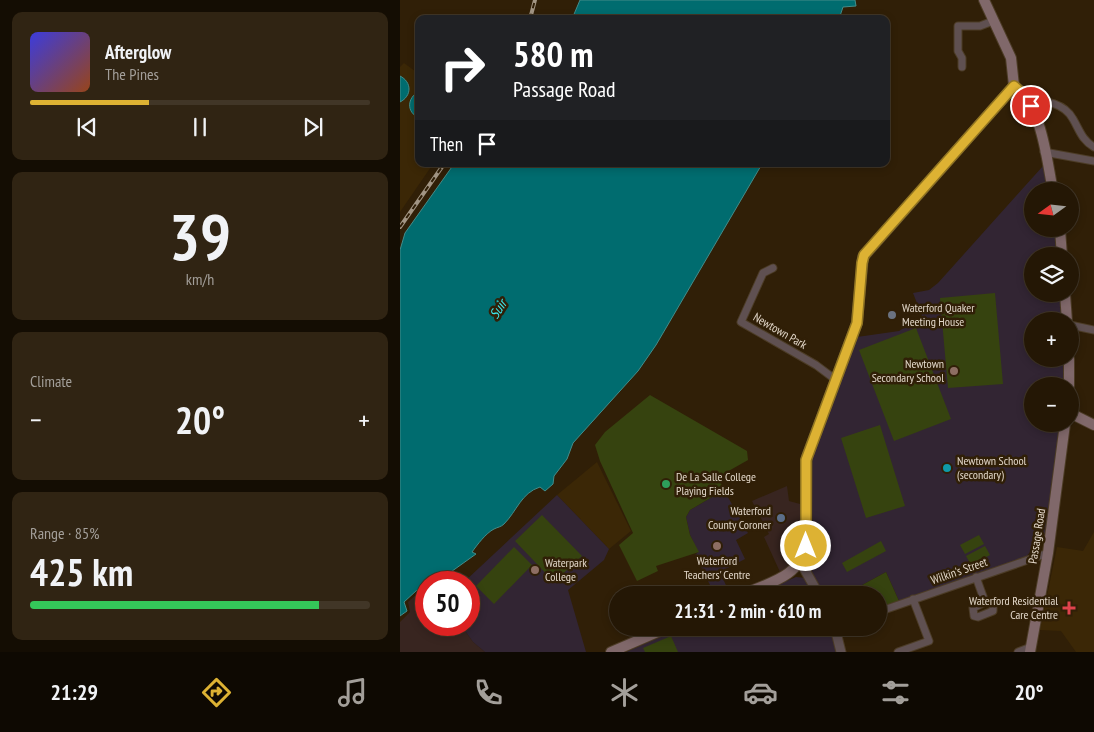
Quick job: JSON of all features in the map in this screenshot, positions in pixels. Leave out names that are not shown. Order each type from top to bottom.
[{"type":"main road","points":[[984,0],[1011,58],[1014,86],[1029,102],[1051,182]]},
{"type":"main road","points":[[761,586],[783,576],[801,563],[806,546],[806,460],[858,319],[864,255],[1014,86]]},
{"type":"main road","points":[[1079,418],[1094,425]]},
{"type":"main road","name":"Passage Road","points":[[1031,649],[1048,553],[1064,432]]},
{"type":"main road","points":[[612,652],[649,636]]},
{"type":"street","points":[[962,67],[962,58],[958,51],[958,26],[980,26],[993,21]]},
{"type":"street","points":[[1029,102],[1046,100],[1066,111],[1073,118],[1082,137],[1094,147]]},
{"type":"street","points":[[1044,152],[1094,161]]},
{"type":"street","name":"Newtown Park","points":[[772,268],[763,273],[741,322],[816,365],[836,380]]},
{"type":"street","points":[[1079,328],[1094,330]]},
{"type":"street","name":"Wilkin's Street","points":[[887,609],[1048,553]]},
{"type":"street","points":[[801,563],[814,586]]},
{"type":"street","points":[[976,577],[985,602]]},
{"type":"street","points":[[898,652],[929,641],[912,599]]},
{"type":"street","points":[[838,636],[841,652]]},
{"type":"street","points":[[1018,652],[1031,649]]},
{"type":"shaded area","points":[[404,63],[415,71],[415,167],[431,167],[400,212],[400,67]]},
{"type":"shaded area","name":"Newtown Secondary School","points":[[1043,166],[1046,182],[1029,182]]},
{"type":"shaded area","name":"Newtown Secondary School","points":[[1024,187],[1024,238],[1056,238],[1056,247],[1024,247],[1024,302],[1061,302],[1061,312],[1024,312],[1024,367],[1064,367],[1065,377],[1024,377],[1024,432],[1059,432],[1054,487],[1045,533],[1026,557],[899,601],[886,572],[860,586],[817,586],[811,574],[813,561],[811,457],[857,337],[899,331],[922,316],[913,293],[929,290],[938,283]]},
{"type":"shaded area","points":[[597,462],[631,531],[609,549],[557,495]]},
{"type":"shaded area","points":[[787,486],[789,501],[800,504],[802,545],[796,558],[788,568],[780,572],[764,537],[769,534],[752,501]]},
{"type":"shaded area","name":"Waterford Teachers' Centre","points":[[724,490],[748,533],[736,540],[745,559],[720,572],[726,586],[710,586],[695,555],[698,552],[690,535],[686,517],[690,510]]},
{"type":"shaded area","name":"Waterpark College","points":[[557,495],[609,549],[604,560],[568,590],[586,652],[485,652],[469,636],[480,636],[480,571],[476,571]]},
{"type":"shaded area","name":"Waterford Residential Care Centre","points":[[1094,532],[1094,652],[1076,652],[1061,631],[1040,630],[1057,547],[1083,551]]},
{"type":"shaded area","points":[[796,577],[806,578],[811,586],[775,586]]},
{"type":"shaded area","points":[[415,596],[415,636],[469,636],[485,652],[400,652],[400,622],[410,612],[408,602]]},
{"type":"shaded area","points":[[663,636],[833,636],[837,652],[626,652]]},
{"type":"green space","points":[[995,293],[1003,384],[948,388],[940,298]]},
{"type":"green space","points":[[916,328],[951,419],[894,441],[859,350]]},
{"type":"green space","name":"De La Salle College Playing Fields","points":[[650,395],[747,451],[748,460],[718,477],[724,490],[690,510],[686,517],[690,535],[699,552],[656,566],[658,571],[637,581],[619,545],[633,533],[600,461],[595,445],[605,432]]},
{"type":"green space","points":[[880,425],[905,506],[866,518],[841,438]]},
{"type":"green space","points":[[542,515],[582,556],[554,582],[515,541]]},
{"type":"green space","points":[[979,535],[984,544],[965,554],[960,545]]},
{"type":"green space","points":[[881,541],[886,551],[847,572],[842,563]]},
{"type":"green space","points":[[985,546],[990,555],[971,565],[966,556]]},
{"type":"green space","points":[[514,547],[532,565],[494,604],[480,590],[480,582]]},
{"type":"green space","points":[[886,572],[899,601],[887,606],[887,586],[860,586]]},
{"type":"green space","points":[[671,636],[678,652],[645,652],[643,648]]},
{"type":"water","points":[[580,0],[855,0],[856,6],[843,7],[840,15],[574,15]]},
{"type":"water","points":[[400,76],[407,82],[409,89],[407,96],[400,102]]},
{"type":"water","points":[[415,94],[415,115],[410,109],[412,97]]},
{"type":"water","name":"Suir","points":[[452,167],[760,167],[656,345],[638,371],[573,443],[567,459],[554,476],[553,484],[545,491],[540,487],[528,493],[502,526],[494,529],[482,539],[472,552],[476,554],[452,571],[415,571],[415,592],[404,602],[407,611],[400,616],[400,250],[405,233]]},
{"type":"railway","points":[[531,15],[535,0]]},
{"type":"railway","points":[[400,227],[442,167]]},
{"type":"place","name":"Waterford Quaker Meeting House","points":[[892,315]]},
{"type":"place","name":"Newtown Secondary School","points":[[954,371]]},
{"type":"place","name":"Newtown School (secondary)","points":[[947,468]]},
{"type":"place","name":"De La Salle College Playing Fields","points":[[666,484]]},
{"type":"place","name":"Waterford County Coroner","points":[[781,518]]},
{"type":"place","name":"Waterford Teachers' Centre","points":[[717,546]]},
{"type":"place","name":"Waterpark College","points":[[535,570]]},
{"type":"place","name":"Waterford Residential Care Centre","points":[[1069,608]]},
{"type":"route","points":[[806,546],[806,460],[857,323],[864,255],[1014,86],[1024,95],[1031,106]]}]
